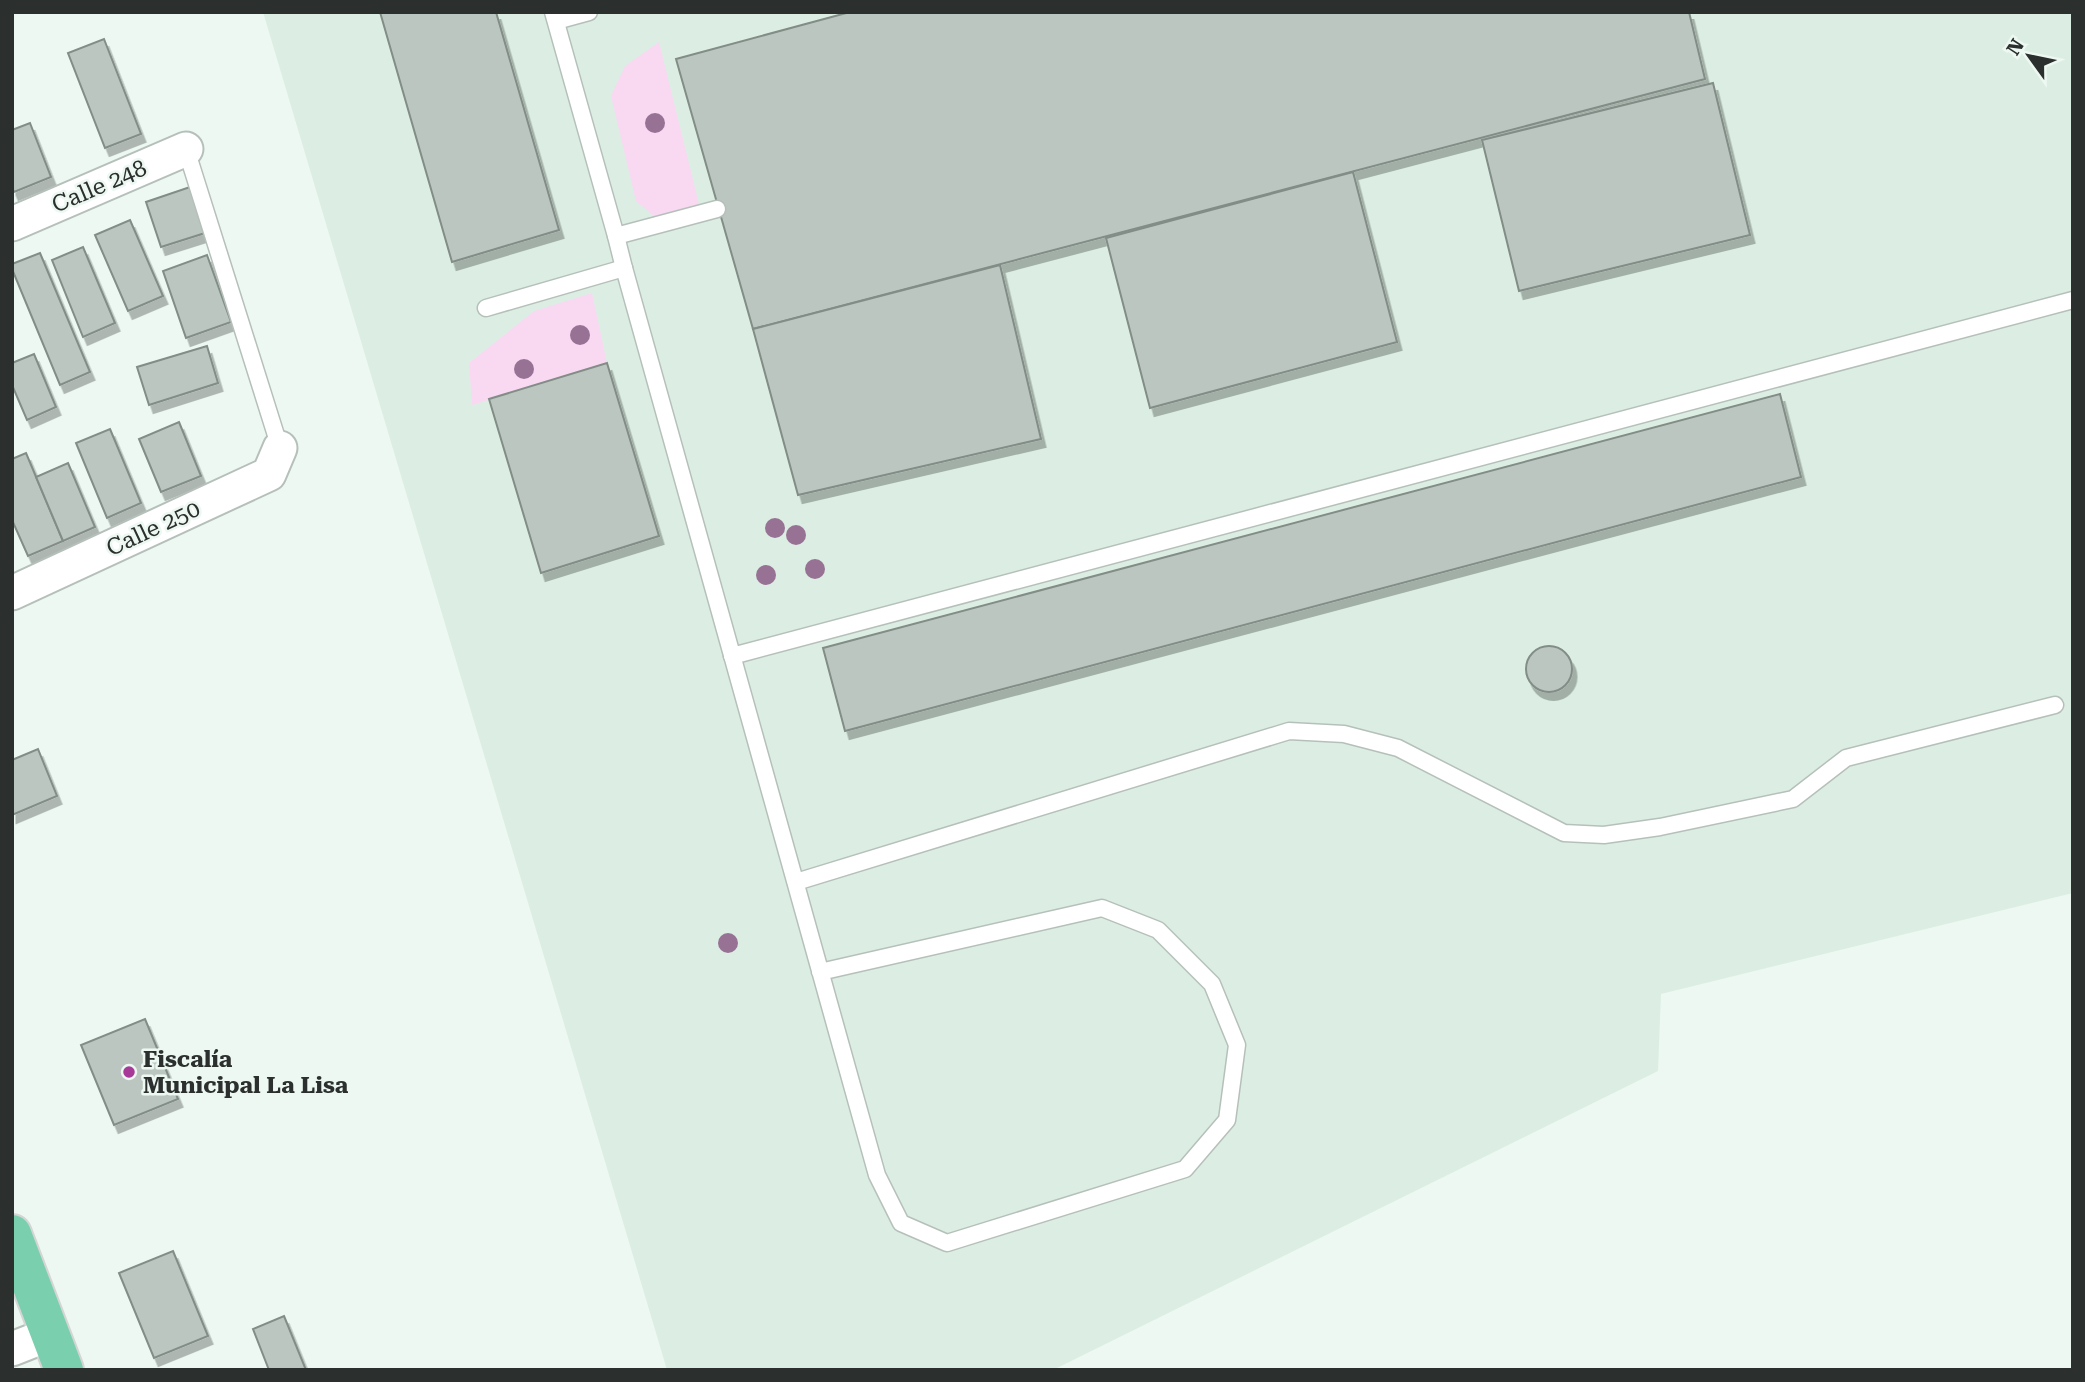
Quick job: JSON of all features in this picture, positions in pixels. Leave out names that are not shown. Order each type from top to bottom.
[{"type":"main road","points":[[12,1234],[64,1370]]},
{"type":"street","name":"Calle 248","points":[[12,224],[186,149]]},
{"type":"street","name":"Calle 250","points":[[12,593],[269,474],[280,449]]},
{"type":"street","points":[[12,1349],[50,1334]]},
{"type":"lane","points":[[589,12],[554,17],[616,236],[624,268],[733,656],[820,972],[877,1175],[901,1223],[947,1243],[1185,1169],[1227,1120],[1237,1045],[1212,984],[1158,930],[1102,908],[820,972]]},
{"type":"lane","points":[[186,149],[280,449]]},
{"type":"lane","points":[[616,236],[717,209]]},
{"type":"lane","points":[[486,308],[624,268]]},
{"type":"lane","points":[[733,656],[2073,300]]},
{"type":"lane","points":[[796,882],[1289,731],[1344,734],[1398,748],[1563,832],[1604,835],[1660,827],[1793,799],[1846,758],[2055,705]]},
{"type":"shaded area","points":[[263,12],[2073,12],[2073,893],[1661,994],[1658,1071],[1053,1370],[667,1370]]},
{"type":"shaded area","points":[[659,42],[699,204],[655,217],[636,201],[611,96],[625,66]]},
{"type":"shaded area","points":[[592,293],[607,363],[472,405],[469,363],[534,311]]},
{"type":"building","points":[[380,12],[496,12],[559,230],[452,262]]},
{"type":"building","points":[[850,12],[1689,12],[1705,79],[753,329],[676,59]]},
{"type":"building","points":[[104,39],[141,134],[105,148],[68,53]]},
{"type":"building","points":[[1713,83],[1750,235],[1519,291],[1482,140]]},
{"type":"building","points":[[30,123],[51,177],[14,192],[12,130]]},
{"type":"building","points":[[1353,172],[1397,342],[1150,408],[1106,238]]},
{"type":"building","points":[[190,187],[205,233],[161,247],[146,202]]},
{"type":"building","points":[[130,220],[163,296],[128,311],[95,235]]},
{"type":"building","points":[[83,247],[115,323],[83,337],[52,260]]},
{"type":"building","points":[[40,253],[90,372],[60,385],[12,269],[12,264]]},
{"type":"building","points":[[207,255],[231,322],[186,338],[163,271]]},
{"type":"building","points":[[1000,265],[1041,439],[798,495],[753,329]]},
{"type":"building","points":[[207,346],[218,383],[149,405],[137,367]]},
{"type":"building","points":[[34,354],[56,407],[27,420],[12,385],[12,363]]},
{"type":"building","points":[[607,363],[659,536],[541,573],[489,399]]},
{"type":"building","points":[[1780,394],[1801,477],[845,731],[823,648]]},
{"type":"building","points":[[179,422],[201,476],[161,492],[139,439]]},
{"type":"building","points":[[110,429],[141,503],[107,518],[76,443]]},
{"type":"building","points":[[26,453],[63,541],[28,556],[12,520],[12,459]]},
{"type":"building","points":[[68,463],[95,527],[63,541],[36,477]]},
{"type":"building","points":[[1549,646],[1565,653],[1572,669],[1565,685],[1549,692],[1533,685],[1526,669],[1533,653]]},
{"type":"building","points":[[38,749],[57,796],[12,815],[12,760]]},
{"type":"building","name":"Fiscalía Municipal La Lisa","points":[[145,1019],[178,1099],[114,1125],[81,1045]]},
{"type":"building","points":[[173,1251],[208,1336],[154,1358],[119,1273]]},
{"type":"building","points":[[284,1316],[306,1370],[269,1370],[253,1329]]},
{"type":"place","name":"Fiscalía Municipal La Lisa","points":[[129,1072]]}]
